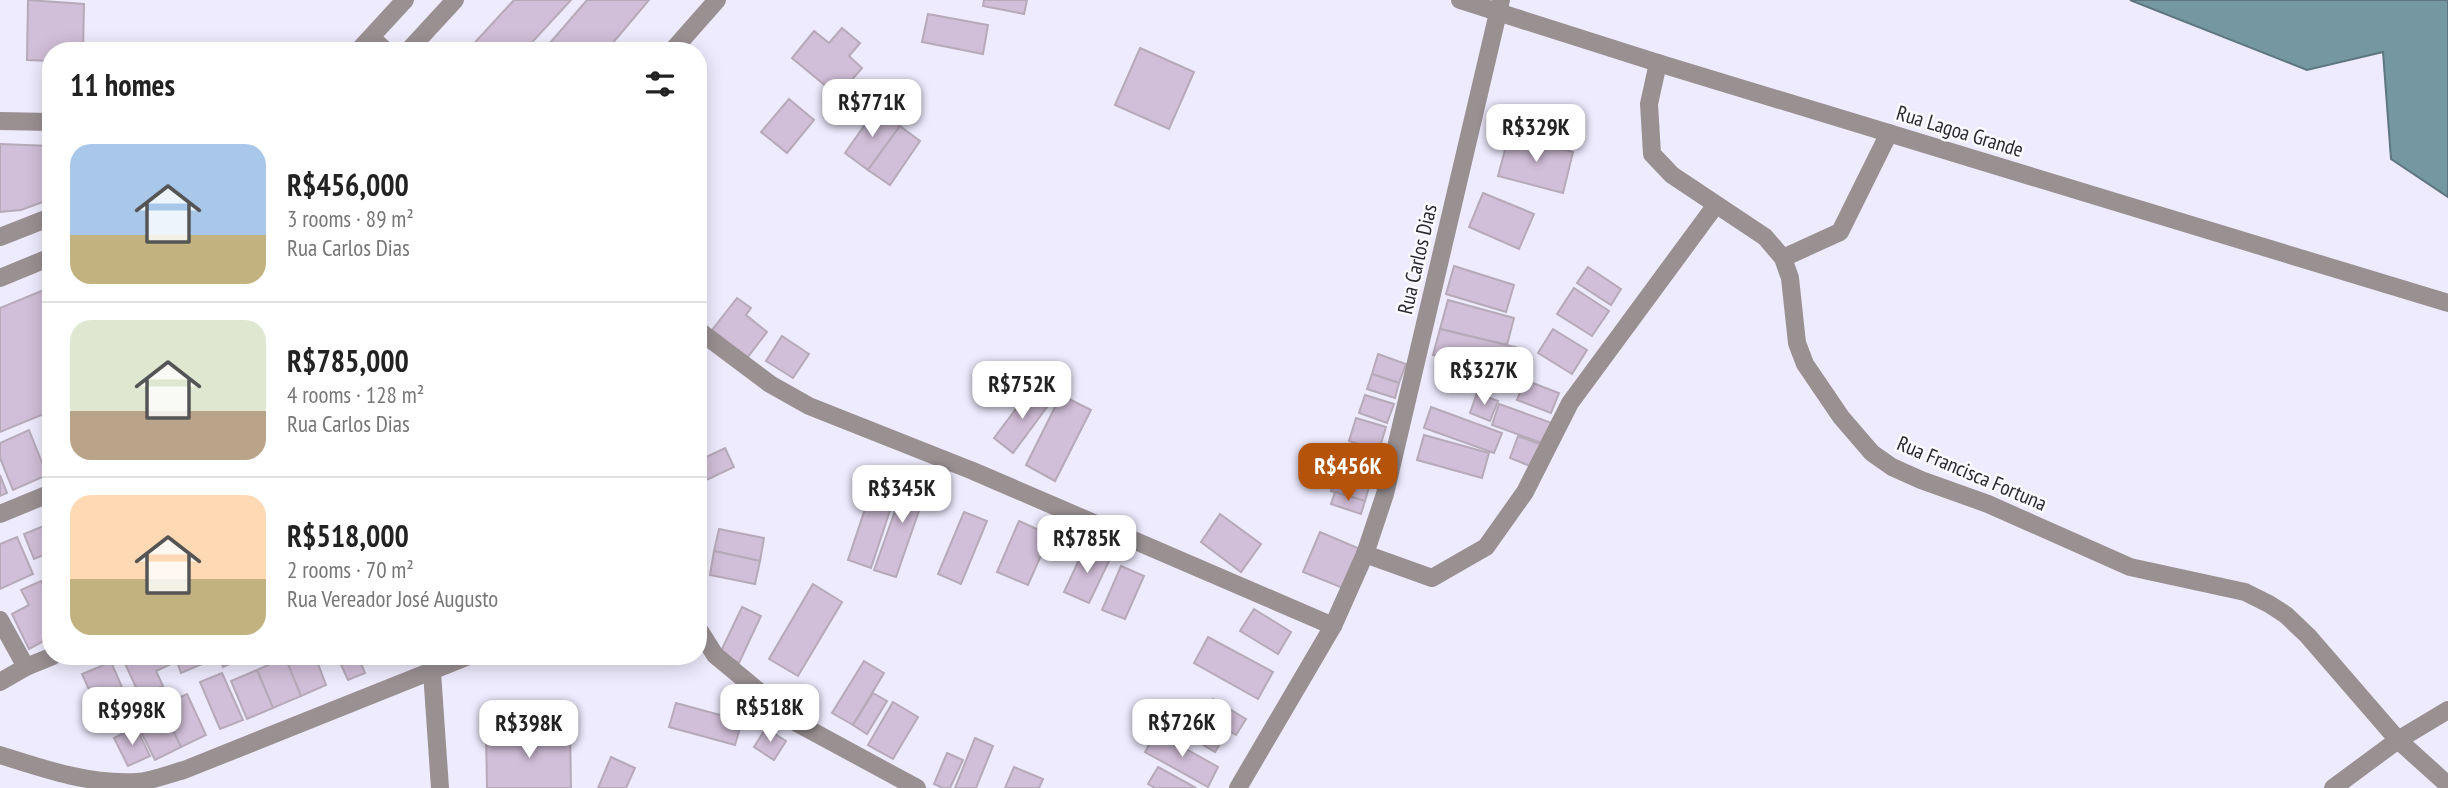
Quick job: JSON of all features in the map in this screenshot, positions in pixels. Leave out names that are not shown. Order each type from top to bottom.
[{"type":"street","points":[[368,42],[405,0]]},
{"type":"street","points":[[416,42],[455,0]]},
{"type":"street","points":[[680,42],[716,0]]},
{"type":"street","name":"Rua Lagoa Grande","points":[[1460,0],[1499,6],[1658,63],[2448,303]]},
{"type":"street","name":"Rua Carlos Dias","points":[[1237,788],[1333,626],[1365,554],[1388,482],[1499,6]]},
{"type":"street","points":[[372,38],[376,42]]},
{"type":"street","points":[[1658,63],[1649,104],[1652,154],[1672,175],[1765,237],[1783,258],[1840,232],[1889,133]]},
{"type":"street","points":[[0,121],[42,122]]},
{"type":"street","points":[[1365,554],[1432,578],[1486,547],[1525,492],[1570,403],[1715,206]]},
{"type":"street","points":[[0,237],[42,221]]},
{"type":"street","name":"Rua Francisca Fortuna","points":[[1783,258],[1790,278],[1797,343],[1805,364],[1841,417],[1872,453],[1892,467],[1912,476],[1946,491],[1988,504],[2130,567],[2245,592],[2269,604],[2286,615],[2308,636],[2398,740],[2448,785]]},
{"type":"street","points":[[0,278],[42,261]]},
{"type":"street","points":[[707,337],[770,384],[809,406],[999,482],[1333,626]]},
{"type":"street","points":[[0,514],[42,497]]},
{"type":"street","points":[[0,620],[26,667]]},
{"type":"street","points":[[707,642],[715,655],[744,682],[797,723],[917,788]]},
{"type":"street","points":[[0,682],[42,660]]},
{"type":"street","points":[[0,755],[55,772],[100,781],[139,782],[184,770],[448,665]]},
{"type":"street","points":[[432,672],[440,788]]},
{"type":"street","points":[[2333,788],[2398,740],[2448,710]]},
{"type":"water","points":[[2130,0],[2448,0],[2448,197],[2391,159],[2383,52],[2307,70]]},
{"type":"building","points":[[28,0],[84,4],[83,42],[42,42],[42,61],[27,60]]},
{"type":"building","points":[[514,0],[571,0],[532,42],[475,42]]},
{"type":"building","points":[[587,0],[649,0],[614,42],[551,42]]},
{"type":"building","points":[[984,0],[1027,0],[1024,14],[983,6]]},
{"type":"building","points":[[928,14],[988,25],[983,54],[922,42]]},
{"type":"building","points":[[842,28],[860,43],[849,56],[862,68],[838,96],[792,58],[814,31],[829,43]]},
{"type":"building","points":[[1140,48],[1194,72],[1169,129],[1115,105]]},
{"type":"building","points":[[789,99],[814,120],[787,153],[761,132]]},
{"type":"building","points":[[876,109],[900,126],[868,170],[845,153]]},
{"type":"building","points":[[900,126],[920,141],[890,185],[868,170]]},
{"type":"building","points":[[1509,135],[1573,152],[1563,193],[1498,176]]},
{"type":"building","points":[[0,144],[42,146],[42,202],[21,210],[0,212]]},
{"type":"building","points":[[1483,193],[1534,214],[1519,249],[1469,227]]},
{"type":"building","points":[[1454,266],[1514,285],[1506,312],[1446,294]]},
{"type":"building","points":[[1588,267],[1621,289],[1611,305],[1577,283]]},
{"type":"building","points":[[1574,288],[1609,311],[1592,336],[1557,314]]},
{"type":"building","points":[[42,291],[42,415],[0,432],[0,308]]},
{"type":"building","points":[[737,298],[751,308],[746,315],[767,332],[747,358],[712,330]]},
{"type":"building","points":[[1448,300],[1514,318],[1507,345],[1440,329]]},
{"type":"building","points":[[1440,329],[1519,348],[1513,375],[1433,355]]},
{"type":"building","points":[[1553,329],[1587,350],[1572,374],[1538,353]]},
{"type":"building","points":[[782,336],[809,354],[793,378],[766,361]]},
{"type":"building","points":[[1378,354],[1406,364],[1399,383],[1372,374]]},
{"type":"building","points":[[1372,374],[1399,383],[1395,398],[1367,389]]},
{"type":"building","points":[[1525,380],[1559,393],[1551,413],[1517,400]]},
{"type":"building","points":[[1031,389],[1050,403],[1013,453],[994,438]]},
{"type":"building","points":[[1477,393],[1498,401],[1490,421],[1470,413]]},
{"type":"building","points":[[1061,395],[1091,410],[1055,481],[1026,465]]},
{"type":"building","points":[[1365,395],[1394,404],[1387,423],[1359,413]]},
{"type":"building","points":[[1499,404],[1552,423],[1545,444],[1492,425]]},
{"type":"building","points":[[1431,407],[1502,433],[1494,453],[1424,428]]},
{"type":"building","points":[[1356,418],[1386,427],[1379,450],[1349,441]]},
{"type":"building","points":[[29,430],[42,462],[42,477],[13,490],[0,458],[0,443]]},
{"type":"building","points":[[1424,435],[1489,453],[1482,478],[1417,460]]},
{"type":"building","points":[[1518,436],[1543,445],[1535,468],[1510,458]]},
{"type":"building","points":[[725,448],[734,467],[707,480],[707,457]]},
{"type":"building","points":[[1337,470],[1371,480],[1365,501],[1331,491]]},
{"type":"building","points":[[909,472],[930,479],[896,577],[874,570]]},
{"type":"building","points":[[877,473],[900,480],[871,568],[848,560]]},
{"type":"building","points":[[0,475],[7,493],[0,496]]},
{"type":"building","points":[[1335,492],[1365,501],[1361,514],[1331,504]]},
{"type":"building","points":[[964,512],[987,521],[961,584],[938,574]]},
{"type":"building","points":[[1220,514],[1261,544],[1241,572],[1201,542]]},
{"type":"building","points":[[1019,521],[1050,535],[1028,585],[997,572]]},
{"type":"building","points":[[42,527],[42,556],[34,559],[24,534]]},
{"type":"building","points":[[719,529],[764,538],[760,561],[714,551]]},
{"type":"building","points":[[1320,532],[1360,549],[1343,588],[1303,572]]},
{"type":"building","points":[[17,537],[33,574],[0,589],[0,544]]},
{"type":"building","points":[[1085,547],[1110,559],[1089,603],[1064,592]]},
{"type":"building","points":[[714,551],[760,561],[755,584],[710,575]]},
{"type":"building","points":[[1121,566],[1144,576],[1125,619],[1102,610]]},
{"type":"building","points":[[41,581],[42,583],[42,642],[29,649],[12,614],[29,605],[21,590]]},
{"type":"building","points":[[813,584],[842,602],[798,676],[769,659]]},
{"type":"building","points":[[742,607],[761,616],[739,663],[720,653]]},
{"type":"building","points":[[1254,609],[1291,632],[1278,654],[1240,631]]},
{"type":"building","points":[[1208,637],[1273,672],[1258,699],[1194,663]]},
{"type":"building","points":[[864,661],[884,673],[853,725],[832,713]]},
{"type":"building","points":[[104,665],[112,665],[125,694],[113,700],[119,714],[103,721],[82,674]]},
{"type":"building","points":[[126,665],[169,665],[156,671],[163,686],[140,696]]},
{"type":"building","points":[[178,665],[200,665],[181,673]]},
{"type":"building","points":[[268,665],[288,665],[301,696],[273,708],[257,670]]},
{"type":"building","points":[[288,665],[318,665],[326,685],[301,696]]},
{"type":"building","points":[[341,665],[362,665],[365,673],[348,680]]},
{"type":"building","points":[[257,670],[273,708],[247,719],[231,681]]},
{"type":"building","points":[[222,673],[243,720],[220,729],[200,682]]},
{"type":"building","points":[[873,693],[887,701],[867,734],[853,725]]},
{"type":"building","points":[[187,694],[206,735],[181,747],[161,706]]},
{"type":"building","points":[[1213,699],[1246,719],[1236,735],[1202,715]]},
{"type":"building","points":[[893,702],[918,717],[893,759],[868,745]]},
{"type":"building","points":[[676,703],[742,721],[735,745],[669,727]]},
{"type":"building","points":[[161,706],[181,747],[155,760],[135,720]]},
{"type":"building","points":[[1188,710],[1227,732],[1215,752],[1177,729]]},
{"type":"building","points":[[136,727],[150,756],[128,766],[114,738]]},
{"type":"building","points":[[766,728],[786,741],[774,760],[754,747]]},
{"type":"building","points":[[570,731],[571,788],[487,788],[486,734]]},
{"type":"building","points":[[1156,732],[1218,767],[1208,787],[1145,752]]},
{"type":"building","points":[[975,738],[993,746],[976,788],[955,788]]},
{"type":"building","points":[[947,753],[963,760],[950,788],[943,788],[934,784]]},
{"type":"building","points":[[611,757],[635,768],[626,788],[598,788]]},
{"type":"building","points":[[1014,767],[1043,779],[1039,788],[1005,788]]},
{"type":"building","points":[[1158,767],[1196,788],[1155,788],[1148,784]]}]
